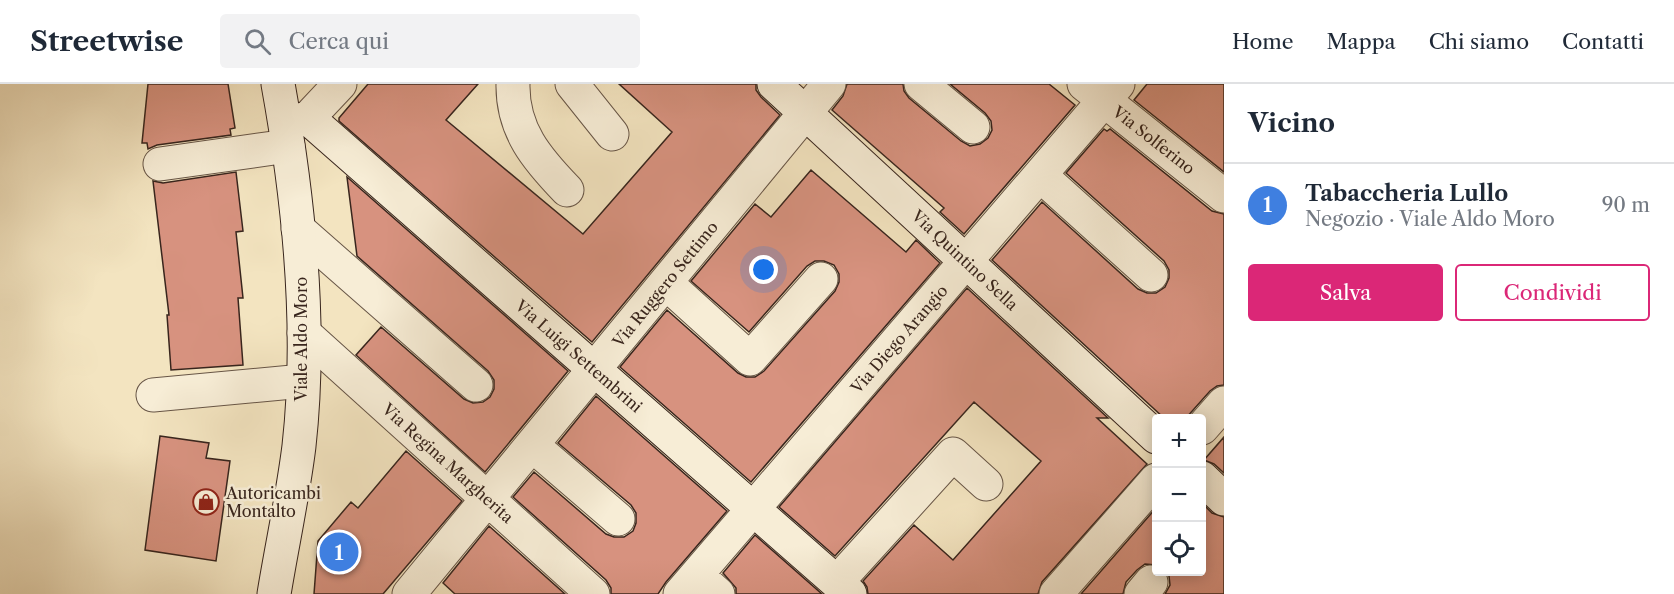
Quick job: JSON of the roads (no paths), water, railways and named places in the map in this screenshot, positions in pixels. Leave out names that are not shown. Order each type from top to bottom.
[{"type":"street","name":"Viale Aldo Moro","points":[[274,594],[299,446],[304,333],[294,129],[278,84]]},
{"type":"street","points":[[160,164],[294,129],[340,84]]},
{"type":"street","points":[[513,84],[517,117],[525,139],[547,170],[567,190]]},
{"type":"street","points":[[572,84],[612,134]]},
{"type":"street","name":"Via Quintino Sella","points":[[774,84],[1152,433]]},
{"type":"street","name":"Via Ruggero Settimo","points":[[418,591],[488,499],[829,84]]},
{"type":"street","points":[[921,84],[973,127]]},
{"type":"street","name":"Via Diego Arangio","points":[[698,588],[753,509],[1040,175],[1102,90]]},
{"type":"street","name":"Via Solferino","points":[[1102,90],[1224,196]]},
{"type":"street","name":"Via Luigi Settembrini","points":[[294,129],[594,370],[843,588]]},
{"type":"street","points":[[1040,175],[1150,275]]},
{"type":"street","points":[[298,229],[476,385]]},
{"type":"street","points":[[666,283],[750,359],[822,279]]},
{"type":"street","name":"Via Regina Margherita","points":[[304,333],[593,594]]},
{"type":"street","points":[[153,395],[303,381]]},
{"type":"street","points":[[1206,423],[1224,403]]},
{"type":"street","points":[[532,445],[618,519]]},
{"type":"street","points":[[843,588],[953,453],[986,484]]},
{"type":"street","points":[[1206,482],[1224,499]]},
{"type":"street","points":[[1056,594],[1152,485]]},
{"type":"place","name":"Autoricambi Montalto","points":[[206,502]]},
{"type":"place","name":"Tabaccheria Lullo","points":[[339,552]]}]
